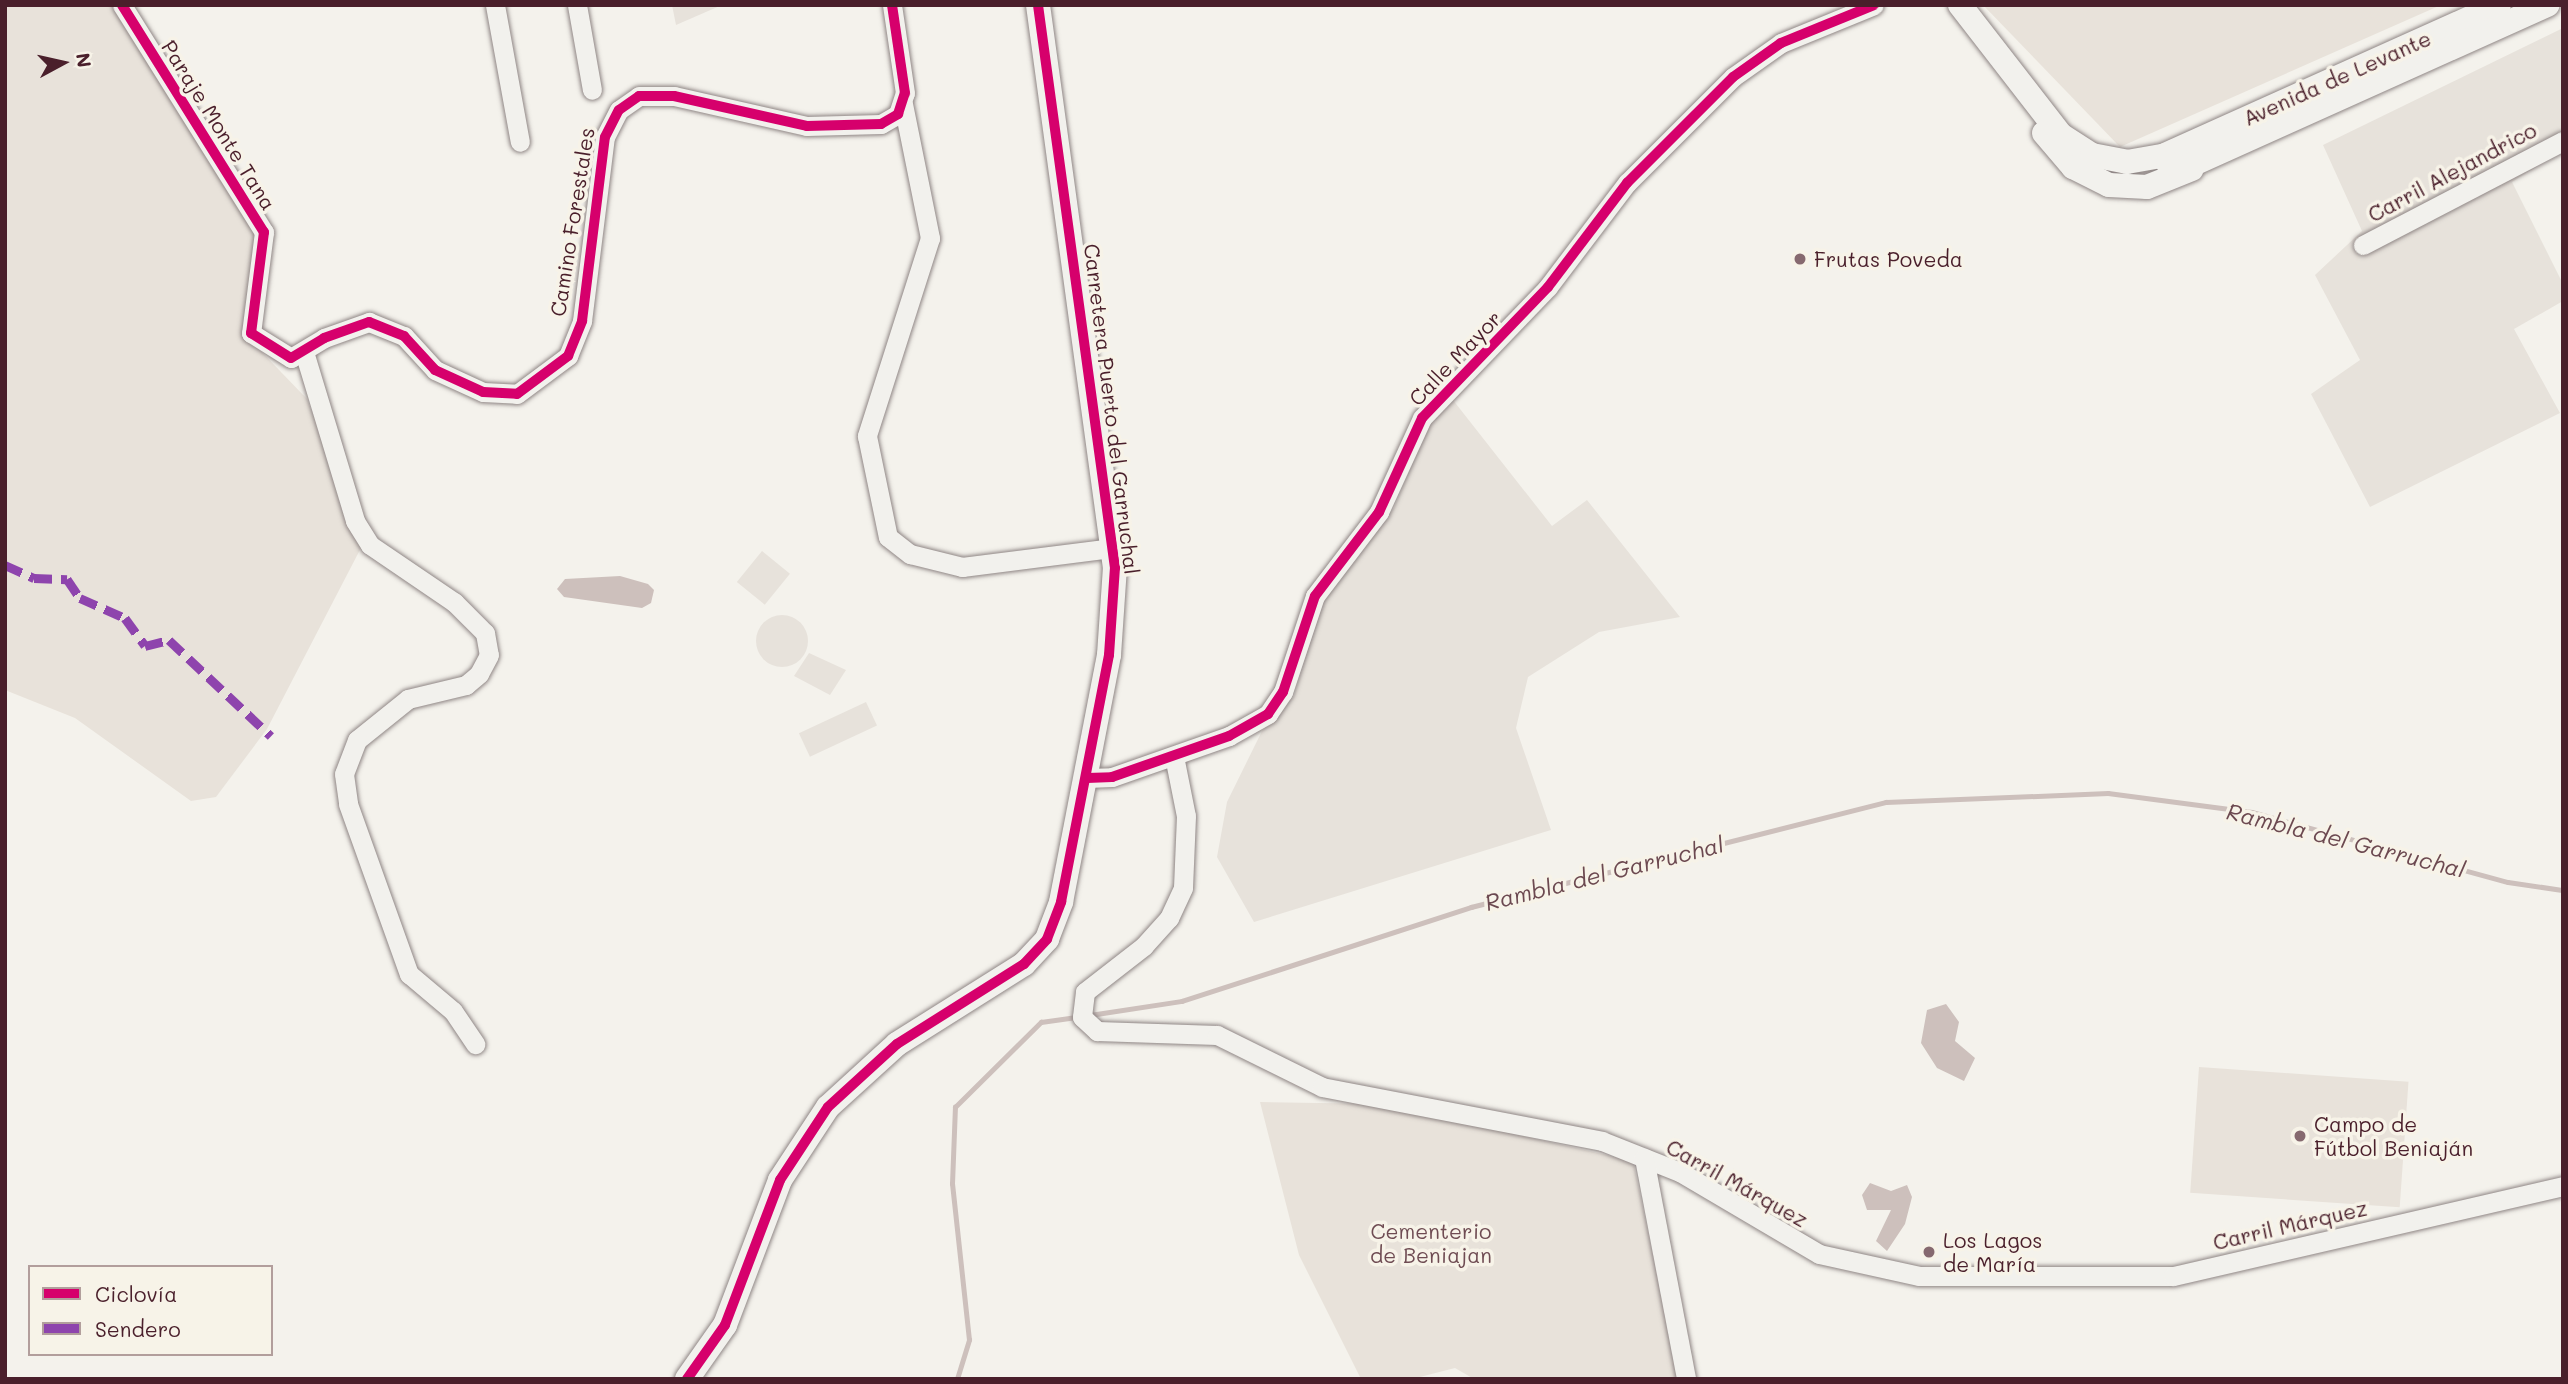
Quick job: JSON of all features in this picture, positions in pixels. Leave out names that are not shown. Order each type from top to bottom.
[{"type":"main road","name":"Carretera Puerto del Garruchal","points":[[687,1379],[725,1325],[780,1180],[828,1107],[873,1061],[1024,964],[1047,939],[1061,902],[1087,778],[1112,636],[1113,548],[1038,5]]},
{"type":"main road","name":"Avenida de Levante","points":[[1945,5],[2063,158],[2089,178],[2147,187],[2548,5]]},
{"type":"main road","name":"Avenida de Levante","points":[[1960,5],[2050,123],[2078,148],[2127,162],[2175,151],[2499,5]]},
{"type":"main road","name":"Avenida de Levante","points":[[2175,151],[2167,160],[2177,170],[2236,145]]},
{"type":"street","name":"Paraje Monte Tana","points":[[122,5],[264,232],[251,333],[291,358],[305,355]]},
{"type":"street","points":[[495,5],[520,142]]},
{"type":"street","points":[[577,5],[592,90]]},
{"type":"street","points":[[892,5],[903,104],[930,238],[867,436],[888,537],[910,554],[962,568],[1113,548]]},
{"type":"street","name":"Calle Mayor","points":[[1087,778],[1112,777],[1240,732],[1276,704],[1315,596],[1379,512],[1422,418],[1548,287],[1627,183],[1756,59],[1874,5]]},
{"type":"street","name":"Camino Forestales","points":[[305,355],[324,338],[369,322],[404,336],[435,370],[483,393],[517,394],[568,356],[582,321],[605,137],[628,102],[674,96],[836,128],[881,124],[903,104]]},
{"type":"street","name":"Carril Alejandrico","points":[[2363,245],[2563,141]]},
{"type":"street","points":[[305,355],[355,521],[370,545],[454,602],[485,633],[489,655],[479,674],[466,685],[408,699],[357,740],[344,774],[348,804],[409,974],[453,1011],[475,1044]]},
{"type":"street","name":"Carril Márquez","points":[[1174,756],[1186,816],[1183,888],[1169,918],[1086,992],[1080,1004],[1088,1026],[1217,1035],[1322,1087],[1602,1141],[1644,1158],[1819,1254],[1919,1276],[2173,1276],[2563,1186]]},
{"type":"street","points":[[1644,1158],[1686,1379]]},
{"type":"shaded area","points":[[672,5],[722,5],[676,25]]},
{"type":"shaded area","points":[[2563,28],[2563,150],[2512,182],[2563,284],[2563,301],[2514,329],[2560,413],[2370,507],[2311,394],[2360,360],[2315,275],[2362,231],[2323,145]]},
{"type":"shaded area","points":[[1453,400],[1552,526],[1587,500],[1680,617],[1599,632],[1528,677],[1516,728],[1551,830],[1254,922],[1217,857],[1227,802],[1262,731],[1294,696],[1325,591],[1394,508],[1426,429]]},
{"type":"shaded area","points":[[762,551],[790,574],[765,605],[737,582]]},
{"type":"shaded area","points":[[620,576],[648,584],[654,590],[651,603],[642,608],[564,597],[557,589],[565,579]]},
{"type":"shaded area","points":[[782,615],[792,617],[800,623],[806,631],[806,651],[800,659],[792,665],[782,667],[772,665],[764,659],[758,651],[756,641],[758,631],[764,623],[772,617]]},
{"type":"shaded area","points":[[809,653],[846,670],[830,695],[794,676]]},
{"type":"shaded area","points":[[866,702],[877,726],[810,757],[799,733]]},
{"type":"shaded area","points":[[1946,1004],[1959,1022],[1955,1041],[1975,1058],[1964,1081],[1937,1068],[1921,1043],[1927,1010]]},
{"type":"shaded area","points":[[1870,1183],[1891,1191],[1907,1185],[1912,1197],[1905,1224],[1887,1251],[1876,1241],[1891,1210],[1867,1210],[1862,1195]]},
{"type":"green space","points":[[5,5],[116,5],[259,240],[244,315],[255,345],[307,399],[363,544],[267,729],[216,797],[191,801],[75,718],[5,690]]},
{"type":"green space","points":[[1983,5],[2441,5],[2120,147]]},
{"type":"green space","name":"Campo de Fútbol Beniaján","points":[[2199,1067],[2408,1082],[2400,1207],[2190,1193]]},
{"type":"green space","name":"Cementerio de Beniajan","points":[[1260,1102],[1382,1104],[1633,1161],[1679,1379],[1474,1379],[1455,1368],[1412,1379],[1361,1379],[1299,1255]]},
{"type":"waterway","name":"Rambla del Garruchal","points":[[1090,1015],[1182,1001],[1471,907],[1886,802],[2108,793],[2252,812],[2508,882],[2563,890]]},
{"type":"waterway","name":"Rambla del Garruchal","points":[[957,1379],[969,1340],[952,1184],[955,1107],[1041,1022],[1078,1017]]},
{"type":"marked path","points":[[5,565],[34,578],[67,579],[80,598],[125,618],[145,646],[169,640],[271,736]]},
{"type":"cycle path","points":[[122,5],[264,232],[251,333],[291,358],[324,338],[369,322],[404,336],[435,370],[483,392],[517,394],[568,356],[582,321],[605,137],[619,110],[639,96],[674,96],[807,126],[881,124],[898,114],[905,93],[892,5]]},
{"type":"cycle path","points":[[687,1379],[725,1325],[780,1180],[828,1107],[897,1044],[1024,964],[1047,939],[1061,902],[1109,655],[1115,568],[1038,5]]},
{"type":"cycle path","points":[[1087,778],[1112,777],[1229,736],[1268,714],[1283,692],[1315,596],[1379,512],[1422,418],[1548,287],[1627,183],[1733,77],[1781,43],[1874,5]]},
{"type":"place","name":"Frutas Poveda","points":[[1800,259]]},
{"type":"place","name":"Campo de Fútbol Beniaján","points":[[2300,1136]]},
{"type":"place","name":"Los Lagos de María","points":[[1929,1252]]}]
